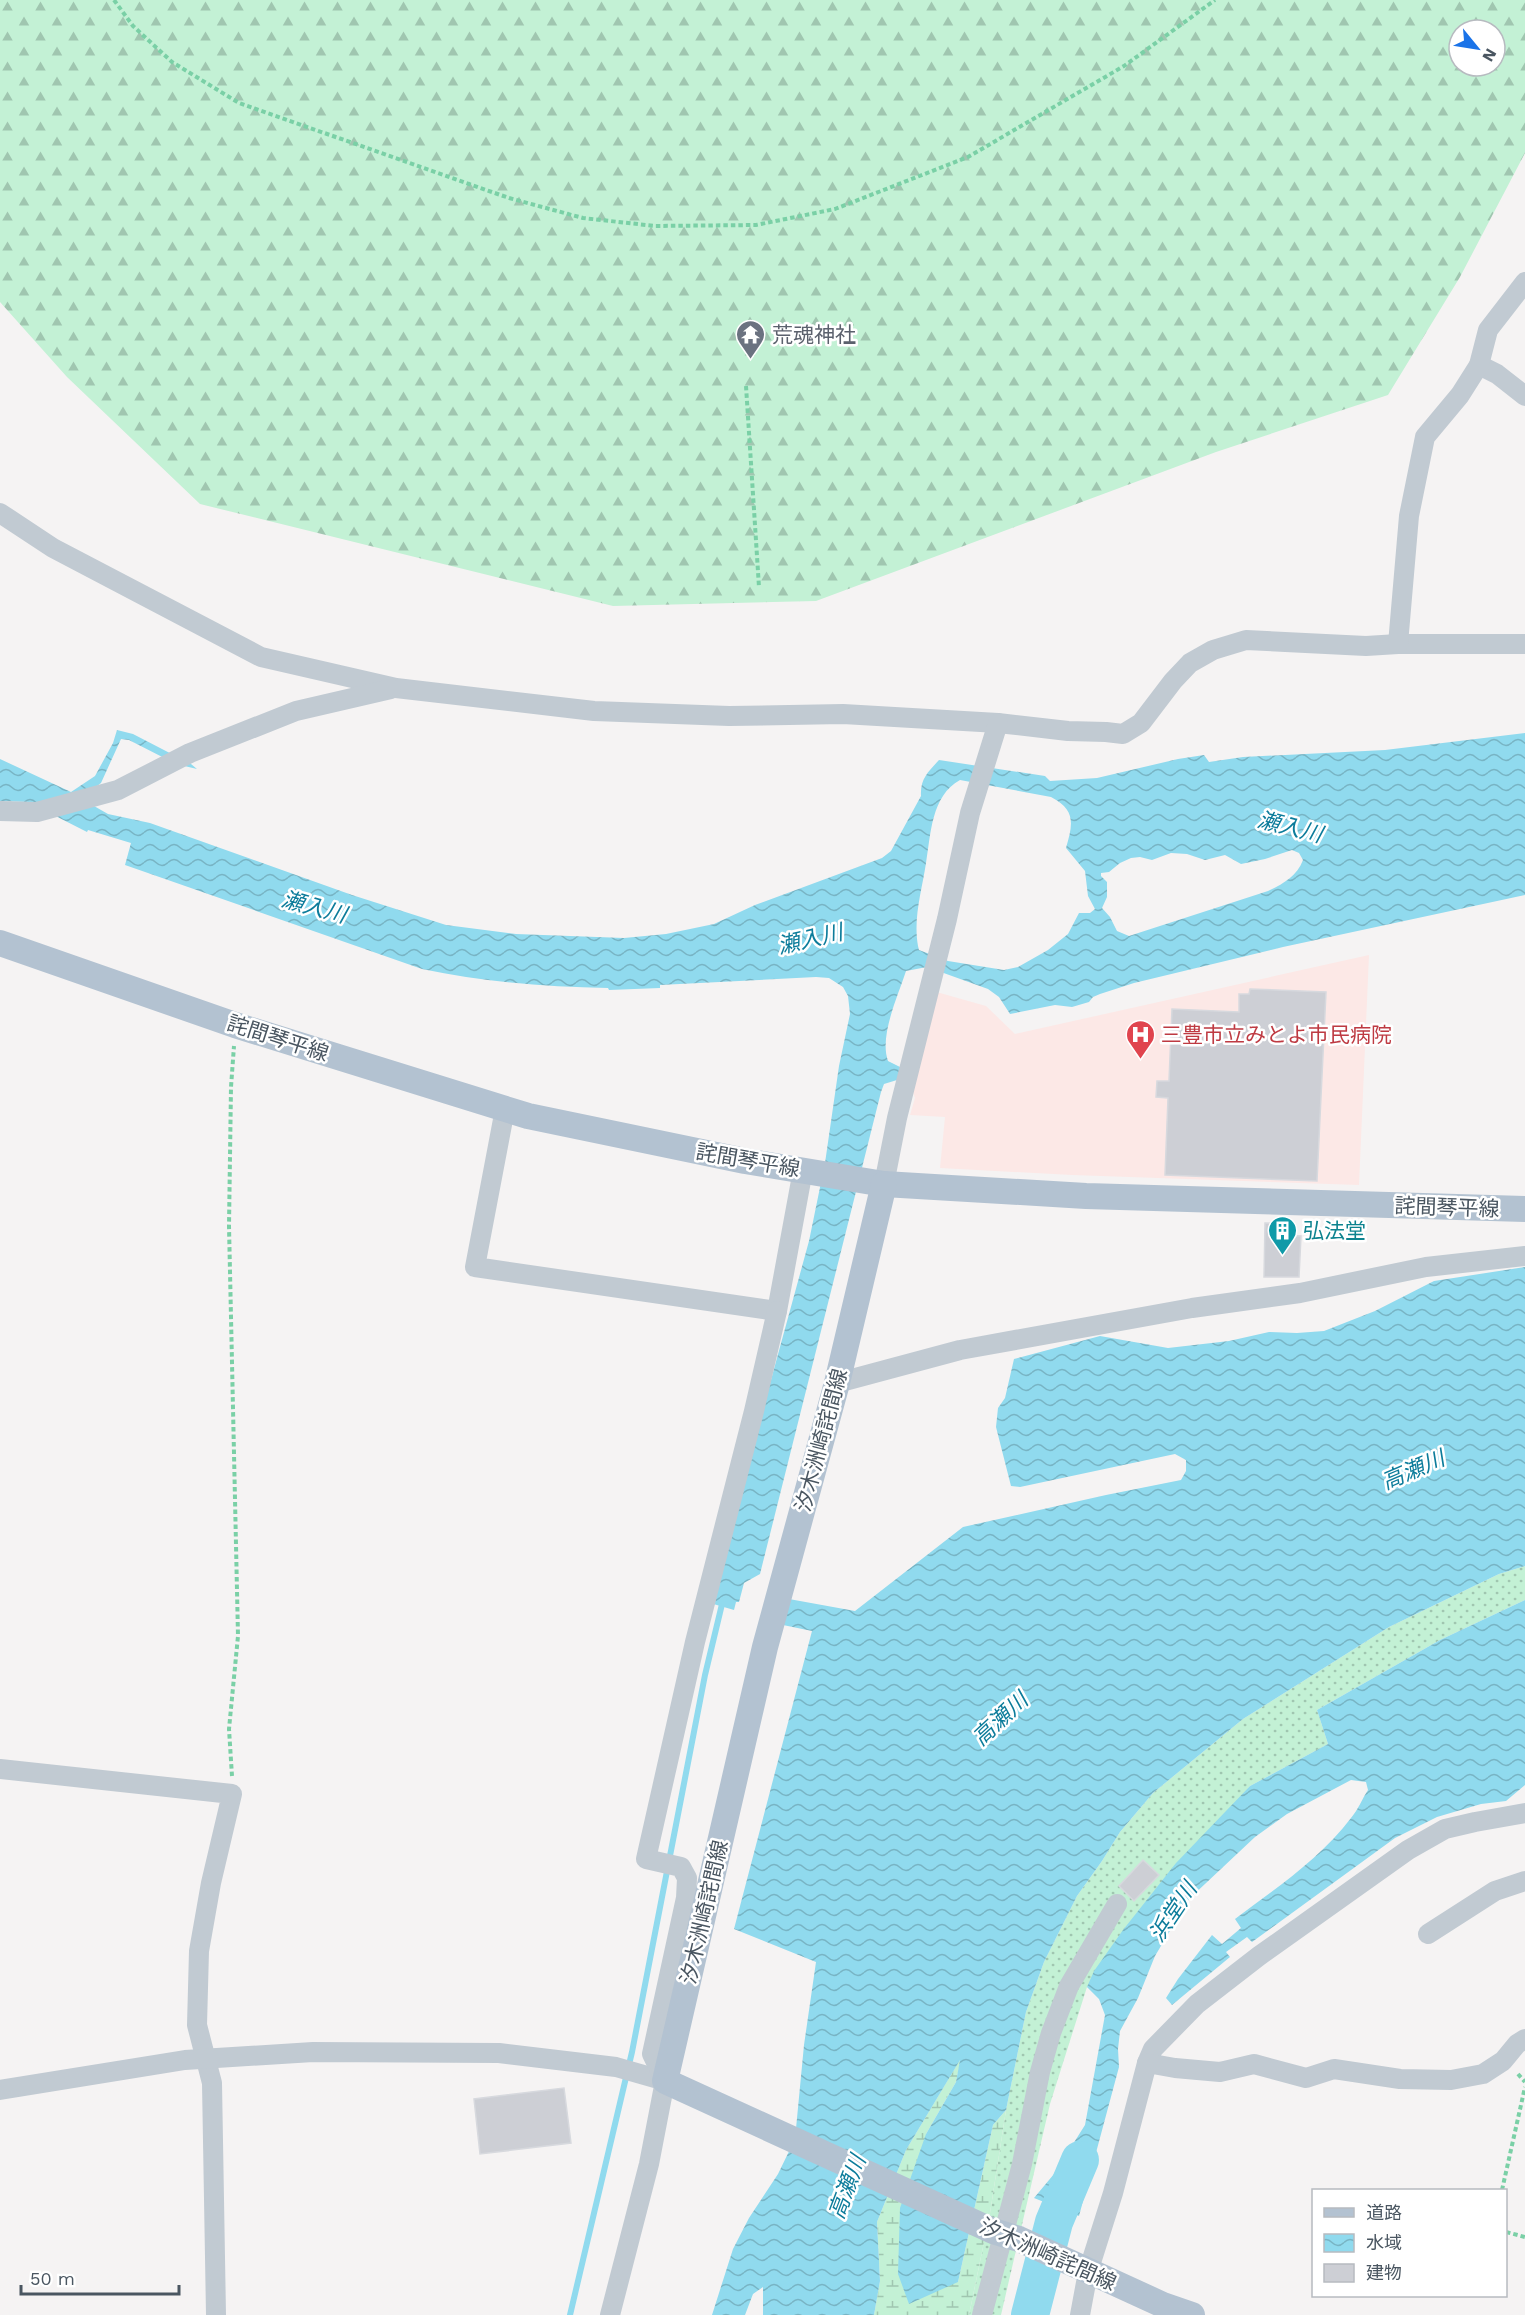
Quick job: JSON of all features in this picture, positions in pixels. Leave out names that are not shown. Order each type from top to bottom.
[{"type":"main road","name":"詫間琴平線","points":[[0,943],[236,1025],[528,1116],[733,1159],[877,1183],[1086,1196],[1525,1209]]},
{"type":"main road","name":"汐木洲崎詫間線","points":[[877,1183],[837,1383],[765,1647],[660,2079],[1088,2272],[1163,2305],[1192,2315]]},
{"type":"street","points":[[1398,644],[1409,516],[1425,437],[1460,395],[1479,365],[1488,330],[1525,282]]},
{"type":"street","points":[[1479,365],[1497,374],[1525,396]]},
{"type":"street","points":[[0,513],[53,548],[261,657],[396,688],[594,711],[729,716],[843,714],[998,723],[1068,731],[1123,734],[1141,723],[1190,663],[1213,650],[1246,640],[1366,646],[1525,644]]},
{"type":"street","points":[[0,811],[37,812],[118,790],[190,753],[259,724],[283,718],[296,711],[396,688]]},
{"type":"street","points":[[877,1183],[947,919],[970,813],[998,723]]},
{"type":"street","points":[[506,1109],[475,1267],[777,1311]]},
{"type":"street","points":[[610,2315],[649,2164],[660,2079],[652,2054],[686,1898],[687,1878],[681,1867],[646,1859],[695,1642],[754,1411],[810,1172]]},
{"type":"street","points":[[837,1383],[960,1350],[1192,1308],[1300,1293],[1426,1267],[1525,1256]]},
{"type":"street","points":[[0,1769],[232,1794],[211,1883],[199,1951],[197,2025],[212,2083],[216,2315]]},
{"type":"street","points":[[1080,2315],[1088,2272],[1113,2193],[1147,2063],[1153,2049],[1197,2004],[1259,1956],[1408,1850],[1445,1829],[1525,1813]]},
{"type":"street","points":[[1428,1934],[1495,1891],[1525,1881]]},
{"type":"street","points":[[982,2315],[1006,2235],[1040,2072],[1051,2033],[1077,1970],[1117,1904]]},
{"type":"street","points":[[1147,2063],[1220,2072],[1254,2064],[1306,2078],[1334,2069],[1400,2079],[1451,2080],[1483,2074],[1503,2061],[1517,2044],[1525,2039]]},
{"type":"street","points":[[0,2090],[185,2060],[313,2052],[499,2052],[616,2067],[660,2079]]},
{"type":"path","points":[[114,0],[133,26],[172,62],[239,103],[509,198],[583,218],[655,226],[756,225],[835,210],[968,157],[1124,66],[1215,0]]},
{"type":"path","points":[[746,386],[759,587]]},
{"type":"path","points":[[232,1794],[230,1729],[238,1636],[229,1226],[231,1086],[236,1025]]},
{"type":"path","points":[[1502,2189],[1525,2087]]},
{"type":"path","points":[[1507,2232],[1525,2237]]},
{"type":"shaded area","name":"三豊市立みとよ市民病院","points":[[1369,955],[1359,1185],[940,1168],[945,1117],[910,1115],[915,1098],[911,1086],[933,991],[986,1006],[1015,1034]]},
{"type":"green space","points":[[0,0],[1525,0],[1525,153],[1460,277],[1388,395],[1216,452],[816,601],[613,606],[200,504],[67,377],[0,302]]},
{"type":"green space","points":[[1525,1566],[1525,1600],[1440,1640],[1317,1710],[1328,1744],[1250,1786],[1087,1987],[1050,2104],[1001,2315],[969,2315],[1026,2012],[1044,1962],[1077,1896],[1120,1832],[1153,1793],[1243,1719],[1389,1627],[1499,1574]]},
{"type":"green space","points":[[961,2058],[956,2082],[926,2134],[958,2282],[993,2125],[1006,2110],[990,2213],[969,2315],[874,2315],[880,2281],[877,2222],[906,2150]]},
{"type":"water","name":"瀬入川","points":[[117,730],[133,734],[197,769],[176,764],[129,740],[121,739],[101,783],[80,798],[108,814],[150,823],[352,895],[446,925],[516,934],[624,938],[666,934],[714,924],[755,905],[882,858],[891,851],[921,796],[926,776],[939,760],[1045,776],[1050,781],[1097,778],[1204,755],[1209,762],[1243,757],[1385,750],[1525,733],[1525,895],[1283,947],[1134,983],[1100,994],[1089,1002],[1072,1007],[1055,1005],[1010,1014],[999,997],[988,989],[927,967],[906,971],[891,1016],[886,1040],[888,1061],[902,1068],[897,1080],[884,1084],[881,1092],[760,1574],[744,1583],[739,1602],[736,1602],[734,1610],[710,1603],[809,1241],[825,1163],[839,1066],[850,1014],[848,996],[843,987],[829,978],[816,977],[609,990],[608,988],[491,980],[422,969],[125,865],[131,843],[88,830],[87,832],[28,802],[0,801],[0,759],[71,792],[95,776],[113,743]],"holes":[[[960,780],[1051,797],[1065,807],[1069,813],[1071,825],[1066,848],[1085,871],[1088,896],[1095,909],[1090,913],[1079,913],[1068,934],[1048,950],[1018,967],[1004,970],[948,961],[919,950],[917,915],[931,828],[943,796]],[[1292,850],[1299,853],[1303,860],[1289,879],[1274,888],[1129,936],[1117,931],[1102,908],[1107,897],[1107,882],[1101,873],[1109,872],[1131,858],[1140,857],[1152,860],[1171,853],[1187,854],[1205,860],[1225,855],[1241,864]]]},
{"type":"water","name":"高瀬川","points":[[1525,1267],[1525,1566],[1499,1574],[1389,1627],[1243,1719],[1153,1793],[1120,1832],[1077,1896],[1044,1962],[1026,2012],[1006,2110],[993,2125],[958,2282],[909,2304],[898,2274],[900,2208],[926,2134],[956,2082],[960,2060],[906,2150],[877,2222],[880,2281],[874,2315],[763,2315],[763,2287],[753,2294],[745,2315],[712,2315],[733,2249],[749,2218],[778,2174],[795,2139],[804,2045],[816,1962],[734,1929],[812,1631],[783,1625],[789,1599],[855,1611],[963,1527],[1181,1480],[1186,1471],[1186,1460],[1175,1454],[1020,1487],[1011,1486],[996,1427],[998,1408],[1005,1398],[1014,1359],[1100,1336],[1168,1348],[1229,1341],[1269,1332],[1324,1331],[1375,1311],[1434,1281]]},
{"type":"water","points":[[1525,1600],[1525,1785],[1506,1801],[1481,1804],[1437,1817],[1395,1838],[1252,1942],[1247,1937],[1226,1952],[1230,1957],[1172,2005],[1166,1998],[1212,1935],[1222,1944],[1241,1928],[1235,1919],[1296,1873],[1325,1847],[1356,1812],[1368,1790],[1366,1782],[1351,1780],[1287,1814],[1255,1837],[1189,1899],[1155,1956],[1138,1998],[1120,2031],[1119,2067],[1079,2216],[1034,2198],[1054,2174],[1085,2125],[1105,2015],[1099,1999],[1087,1987],[1094,1971],[1123,1930],[1176,1863],[1250,1786],[1328,1744],[1317,1710],[1440,1640]]},
{"type":"building","points":[[1250,989],[1326,992],[1317,1181],[1165,1175],[1168,1098],[1156,1097],[1157,1081],[1169,1081],[1172,1009],[1239,1012],[1239,994],[1249,994]]},
{"type":"building","name":"弘法堂","points":[[1265,1223],[1285,1224],[1284,1235],[1301,1236],[1299,1277],[1264,1277]]},
{"type":"building","points":[[1143,1860],[1159,1875],[1134,1901],[1119,1886]]},
{"type":"building","points":[[564,2088],[571,2143],[480,2154],[474,2099]]},
{"type":"waterway","points":[[570,2315],[632,2052],[705,1675],[723,1600]]},
{"type":"waterway","name":"浜堂川","points":[[1030,2315],[1054,2222],[1080,2160]]},
{"type":"place","name":"荒魂神社","points":[[751,360]]},
{"type":"place","name":"三豊市立みとよ市民病院","points":[[1140,1060]]},
{"type":"place","name":"弘法堂","points":[[1282,1256]]}]
